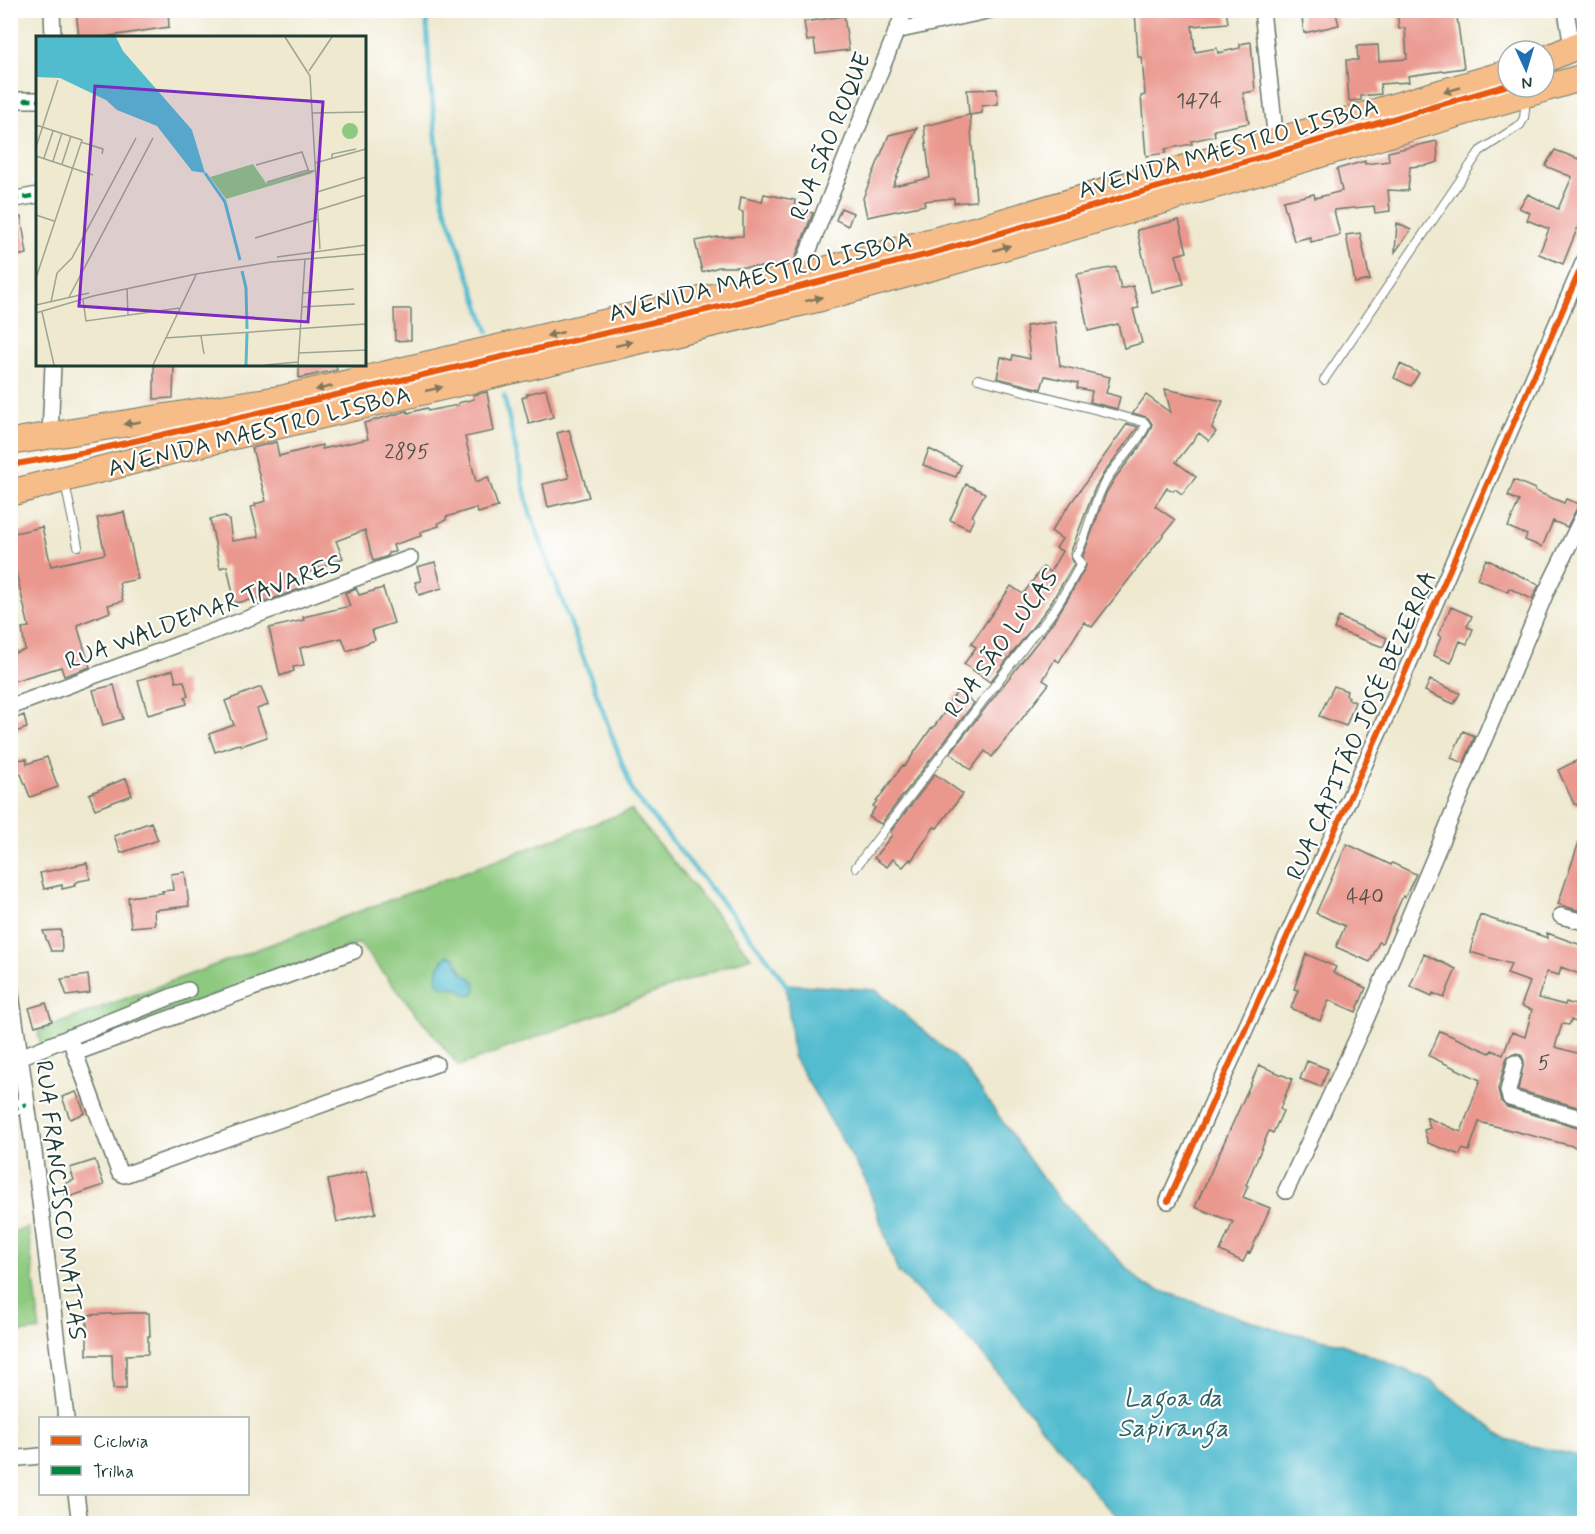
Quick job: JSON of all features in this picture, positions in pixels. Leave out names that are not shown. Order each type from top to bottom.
[{"type":"highway","points":[[1556,55],[1578,45]]},
{"type":"highway","name":"AVENIDA MAESTRO LISBOA","points":[[1556,86],[1584,77]]},
{"type":"highway","name":"AVENIDA MAESTRO LISBOA","points":[[10,442],[285,398],[798,277],[985,227],[1496,78]]},
{"type":"highway","name":"AVENIDA MAESTRO LISBOA","points":[[10,493],[187,447],[821,298],[1512,99]]},
{"type":"street","points":[[52,10],[53,36]]},
{"type":"street","name":"RUA SÃO ROQUE","points":[[798,277],[904,10]]},
{"type":"street","points":[[896,31],[991,10]]},
{"type":"street","points":[[1262,10],[1276,142]]},
{"type":"street","points":[[1566,10],[1578,45]]},
{"type":"street","points":[[10,100],[36,100]]},
{"type":"street","points":[[10,200],[36,195]]},
{"type":"street","name":"RUA CAPITÃO JOSÉ BEZERRA","points":[[1168,1201],[1384,719],[1584,261]]},
{"type":"street","points":[[50,436],[53,366]]},
{"type":"street","points":[[1286,1191],[1371,1007],[1547,590],[1584,514]]},
{"type":"street","name":"RUA WALDEMAR TAVARES","points":[[10,707],[410,558]]},
{"type":"street","points":[[1561,916],[1584,922]]},
{"type":"street","points":[[75,1053],[354,951]]},
{"type":"street","name":"RUA FRANCISCO MATIAS","points":[[10,987],[27,1104],[66,1417]]},
{"type":"street","points":[[20,1057],[189,990]]},
{"type":"street","points":[[69,1037],[119,1172],[124,1175],[436,1064]]},
{"type":"street","points":[[1515,1063],[1508,1091],[1510,1098],[1584,1119]]},
{"type":"street","points":[[10,1110],[27,1104]]},
{"type":"street","points":[[10,1459],[39,1456]]},
{"type":"street","points":[[76,1495],[80,1524]]},
{"type":"lane","points":[[1324,380],[1480,151],[1520,125],[1524,118],[1526,99]]},
{"type":"lane","name":"RUA SÃO LUCAS","points":[[856,867],[1034,634],[1041,628],[1081,564],[1076,556],[1095,511],[1097,497],[1107,479],[1146,425],[1144,422],[978,379]]},
{"type":"lane","points":[[64,479],[78,546]]},
{"type":"green space","points":[[631,810],[751,957],[459,1066],[359,943],[43,1058],[38,1031]]},
{"type":"green space","points":[[28,1228],[40,1330],[11,1334],[11,1232]]},
{"type":"water","points":[[447,955],[455,957],[462,972],[475,981],[476,990],[473,994],[465,994],[458,988],[444,987],[437,982],[438,968]]},
{"type":"water","name":"Lagoa da Sapiranga","points":[[786,984],[876,990],[962,1064],[1040,1175],[1071,1212],[1144,1285],[1274,1329],[1340,1343],[1429,1380],[1509,1441],[1584,1457],[1584,1523],[1125,1523],[1102,1501],[973,1343],[898,1272],[866,1181],[793,1056]]},
{"type":"building","points":[[76,10],[168,10],[169,27],[110,36],[79,36]]},
{"type":"building","points":[[1135,10],[1226,10],[1228,23],[1192,26],[1195,52],[1217,48],[1218,53],[1240,48],[1240,44],[1251,42],[1255,91],[1243,93],[1249,123],[1214,130],[1215,136],[1191,141],[1192,144],[1165,149],[1166,153],[1146,156],[1141,96],[1145,95],[1142,57],[1138,57]]},
{"type":"building","points":[[1301,10],[1335,10],[1339,25],[1304,33]]},
{"type":"building","points":[[1397,10],[1456,10],[1464,68],[1408,76],[1409,82],[1380,84],[1381,94],[1361,96],[1361,100],[1349,101],[1346,60],[1358,60],[1357,46],[1378,45],[1379,61],[1407,59],[1405,28],[1399,29]]},
{"type":"building","points":[[844,16],[849,50],[816,54],[814,40],[807,41],[804,22]]},
{"type":"building","points":[[997,89],[998,104],[982,106],[982,113],[970,115],[976,201],[954,203],[954,198],[924,201],[925,205],[867,217],[863,198],[889,135],[917,128],[893,186],[930,178],[924,126],[969,115],[967,90]]},
{"type":"building","points":[[1437,141],[1438,162],[1410,167],[1408,191],[1388,190],[1390,211],[1375,213],[1374,206],[1334,210],[1340,235],[1311,242],[1310,237],[1294,241],[1283,201],[1314,194],[1315,198],[1342,191],[1337,169],[1365,161],[1365,164],[1389,161],[1388,152]]},
{"type":"building","points":[[1584,147],[1584,212],[1563,264],[1539,254],[1549,229],[1527,220],[1530,213],[1519,208],[1528,194],[1558,209],[1572,177],[1545,166],[1555,150],[1579,159]]},
{"type":"building","points":[[764,194],[795,200],[794,209],[813,213],[793,263],[773,267],[719,267],[702,272],[695,241],[743,236],[743,212],[739,211],[741,197],[762,202]]},
{"type":"building","points":[[841,208],[853,213],[848,226],[836,220]]},
{"type":"building","points":[[21,217],[27,254],[10,257],[10,219]]},
{"type":"building","points":[[1179,220],[1187,252],[1176,255],[1184,284],[1151,292],[1137,230]]},
{"type":"building","points":[[1397,223],[1411,230],[1395,252]]},
{"type":"building","points":[[1360,233],[1370,280],[1355,283],[1346,235]]},
{"type":"building","points":[[1116,267],[1121,289],[1133,286],[1139,308],[1133,309],[1142,343],[1124,348],[1118,324],[1088,331],[1077,274]]},
{"type":"building","points":[[394,309],[411,309],[411,340],[395,341]]},
{"type":"building","points":[[1055,322],[1060,366],[1110,377],[1106,393],[1120,397],[1117,409],[1090,402],[1092,391],[1077,388],[1078,383],[1045,376],[1041,389],[997,378],[1001,357],[1012,360],[1013,355],[1030,359],[1026,326]]},
{"type":"building","points":[[1400,364],[1419,373],[1411,386],[1394,378]]},
{"type":"building","points":[[154,366],[174,366],[173,398],[154,399]]},
{"type":"building","points":[[299,366],[336,366],[337,370],[299,378]]},
{"type":"building","points":[[546,389],[553,417],[529,424],[522,398],[527,394]]},
{"type":"building","points":[[1165,389],[1223,401],[1212,428],[1216,432],[1209,441],[1199,433],[1176,462],[1196,477],[1182,494],[1175,489],[1173,491],[1167,488],[1155,506],[1175,520],[1092,627],[1084,622],[1059,662],[1055,659],[1043,680],[1049,684],[992,757],[985,751],[971,770],[950,753],[1053,622],[1070,595],[1086,566],[1083,556],[1106,493],[1151,428],[1152,424],[1148,418],[1133,413],[1146,395],[1171,413]]},
{"type":"building","points":[[487,392],[494,431],[465,437],[476,482],[488,477],[498,507],[478,513],[476,508],[446,517],[446,520],[438,523],[439,526],[420,532],[421,536],[393,545],[395,552],[373,561],[365,530],[336,541],[343,558],[300,576],[302,588],[261,603],[260,598],[235,603],[227,566],[220,568],[210,519],[224,516],[229,520],[232,541],[259,537],[251,507],[266,501],[252,448],[276,442],[279,456],[322,445],[322,449],[368,439],[364,423],[407,411],[408,413],[427,408],[428,411],[458,405],[458,403],[474,399],[473,395]]},
{"type":"building","points":[[1127,424],[1138,427],[1095,488],[1070,554],[1074,564],[1049,606],[990,682],[964,664],[976,647],[971,644],[1011,586],[1023,594],[1043,567],[1050,572],[1062,551],[1056,548],[1062,539],[1051,531]]},
{"type":"building","points":[[569,430],[589,497],[548,507],[543,484],[569,478],[557,433]]},
{"type":"building","points":[[929,449],[961,465],[956,477],[923,465]]},
{"type":"building","points":[[1514,480],[1564,503],[1566,499],[1579,504],[1567,527],[1553,521],[1542,547],[1525,540],[1527,535],[1508,527],[1519,501],[1508,496]]},
{"type":"building","points":[[966,484],[985,493],[972,516],[974,518],[969,529],[950,520]]},
{"type":"building","points":[[124,512],[138,579],[119,583],[123,601],[108,605],[110,612],[77,625],[90,667],[64,676],[61,667],[10,682],[10,654],[25,650],[22,628],[29,627],[14,564],[10,565],[10,534],[42,527],[51,566],[105,554],[97,518]]},
{"type":"building","points":[[1486,559],[1539,585],[1532,599],[1509,588],[1508,592],[1477,579]]},
{"type":"building","points":[[435,562],[442,588],[419,595],[415,582],[421,581],[417,567]]},
{"type":"building","points":[[356,588],[359,595],[383,588],[394,623],[372,630],[375,640],[347,651],[342,638],[300,648],[304,665],[293,667],[294,671],[280,676],[269,628],[350,606],[345,593]]},
{"type":"building","points":[[1451,607],[1472,616],[1467,627],[1473,629],[1467,644],[1460,641],[1451,663],[1433,655],[1441,637],[1438,635]]},
{"type":"building","points":[[1339,617],[1387,638],[1383,647],[1334,629]]},
{"type":"building","points":[[173,670],[176,682],[184,681],[188,696],[185,697],[187,704],[148,715],[138,680]]},
{"type":"building","points":[[1430,680],[1460,693],[1454,704],[1425,691]]},
{"type":"building","points":[[114,685],[123,719],[103,725],[93,690]]},
{"type":"building","points":[[1334,686],[1347,691],[1348,699],[1355,702],[1346,726],[1319,716]]},
{"type":"building","points":[[261,687],[268,705],[257,709],[267,737],[215,752],[209,734],[234,725],[225,701]]},
{"type":"building","points":[[958,691],[974,703],[881,824],[869,817],[875,808],[873,806],[903,765],[905,766]]},
{"type":"building","points":[[24,715],[27,728],[10,734],[10,721]]},
{"type":"building","points":[[1463,731],[1475,736],[1464,763],[1451,758]]},
{"type":"building","points":[[47,757],[58,787],[30,797],[21,774],[10,775],[10,760],[27,759],[27,764]]},
{"type":"building","points":[[1584,757],[1584,807],[1574,804],[1558,770]]},
{"type":"building","points":[[935,774],[963,794],[937,828],[934,827],[911,861],[910,859],[903,867],[893,859],[887,867],[874,858],[892,835],[891,831]]},
{"type":"building","points":[[126,778],[132,795],[95,809],[89,794]]},
{"type":"building","points":[[151,822],[158,840],[121,853],[114,836]]},
{"type":"building","points":[[1582,833],[1584,833],[1584,906],[1582,905],[1580,911],[1558,904]]},
{"type":"building","points":[[1347,844],[1416,874],[1405,897],[1403,896],[1382,943],[1379,942],[1370,962],[1336,947],[1345,926],[1316,913]]},
{"type":"building","points":[[87,863],[90,879],[79,881],[74,884],[75,886],[62,889],[62,885],[44,889],[40,873]]},
{"type":"building","points":[[185,872],[189,906],[154,910],[155,925],[131,927],[128,897],[173,890],[171,874]]},
{"type":"building","points":[[1480,915],[1548,938],[1547,933],[1584,946],[1584,976],[1561,967],[1559,975],[1547,972],[1538,998],[1565,1005],[1566,1002],[1584,1008],[1584,1025],[1571,1020],[1569,1025],[1562,1024],[1555,1047],[1584,1055],[1584,1109],[1518,1090],[1524,1061],[1517,1053],[1508,1056],[1498,1089],[1501,1101],[1507,1107],[1584,1129],[1584,1149],[1479,1122],[1469,1151],[1462,1149],[1460,1155],[1428,1143],[1424,1130],[1430,1128],[1426,1117],[1461,1132],[1480,1080],[1429,1056],[1440,1031],[1490,1053],[1492,1050],[1503,1055],[1512,1032],[1525,1037],[1532,1010],[1521,1006],[1530,982],[1507,974],[1511,964],[1470,952]]},
{"type":"building","points":[[61,930],[62,951],[51,951],[43,931]]},
{"type":"building","points":[[1306,954],[1336,967],[1333,973],[1366,988],[1356,1012],[1329,1000],[1320,1021],[1291,1008],[1298,990],[1294,989]]},
{"type":"building","points":[[1424,954],[1456,969],[1444,998],[1433,993],[1432,996],[1410,986]]},
{"type":"building","points":[[88,975],[90,993],[67,996],[61,979]]},
{"type":"building","points":[[46,1003],[52,1021],[35,1026],[29,1008]]},
{"type":"building","points":[[1307,1061],[1328,1069],[1321,1087],[1300,1079]]},
{"type":"building","points":[[1259,1065],[1292,1079],[1280,1109],[1283,1111],[1273,1133],[1269,1131],[1246,1185],[1248,1186],[1243,1197],[1270,1208],[1250,1253],[1248,1252],[1243,1262],[1220,1251],[1233,1222],[1195,1207]]},
{"type":"building","points":[[76,1092],[85,1113],[70,1119],[62,1097]]},
{"type":"building","points":[[95,1160],[104,1185],[66,1198],[64,1184],[74,1180],[70,1168]]},
{"type":"building","points":[[367,1171],[376,1213],[337,1222],[328,1180]]},
{"type":"building","points":[[149,1313],[148,1354],[126,1355],[126,1389],[113,1389],[112,1355],[87,1355],[87,1315]]},
{"type":"waterway","points":[[426,10],[430,80],[443,202],[488,331]]},
{"type":"waterway","points":[[504,396],[529,510],[633,793],[769,960],[789,989]]},
{"type":"marked path","points":[[10,100],[36,100]]},
{"type":"marked path","points":[[10,200],[36,195]]},
{"type":"marked path","points":[[10,1110],[27,1104]]},
{"type":"cycle path","points":[[10,465],[86,452],[732,304],[929,254],[1496,89]]},
{"type":"cycle path","points":[[1168,1201],[1380,730],[1584,261]]}]
